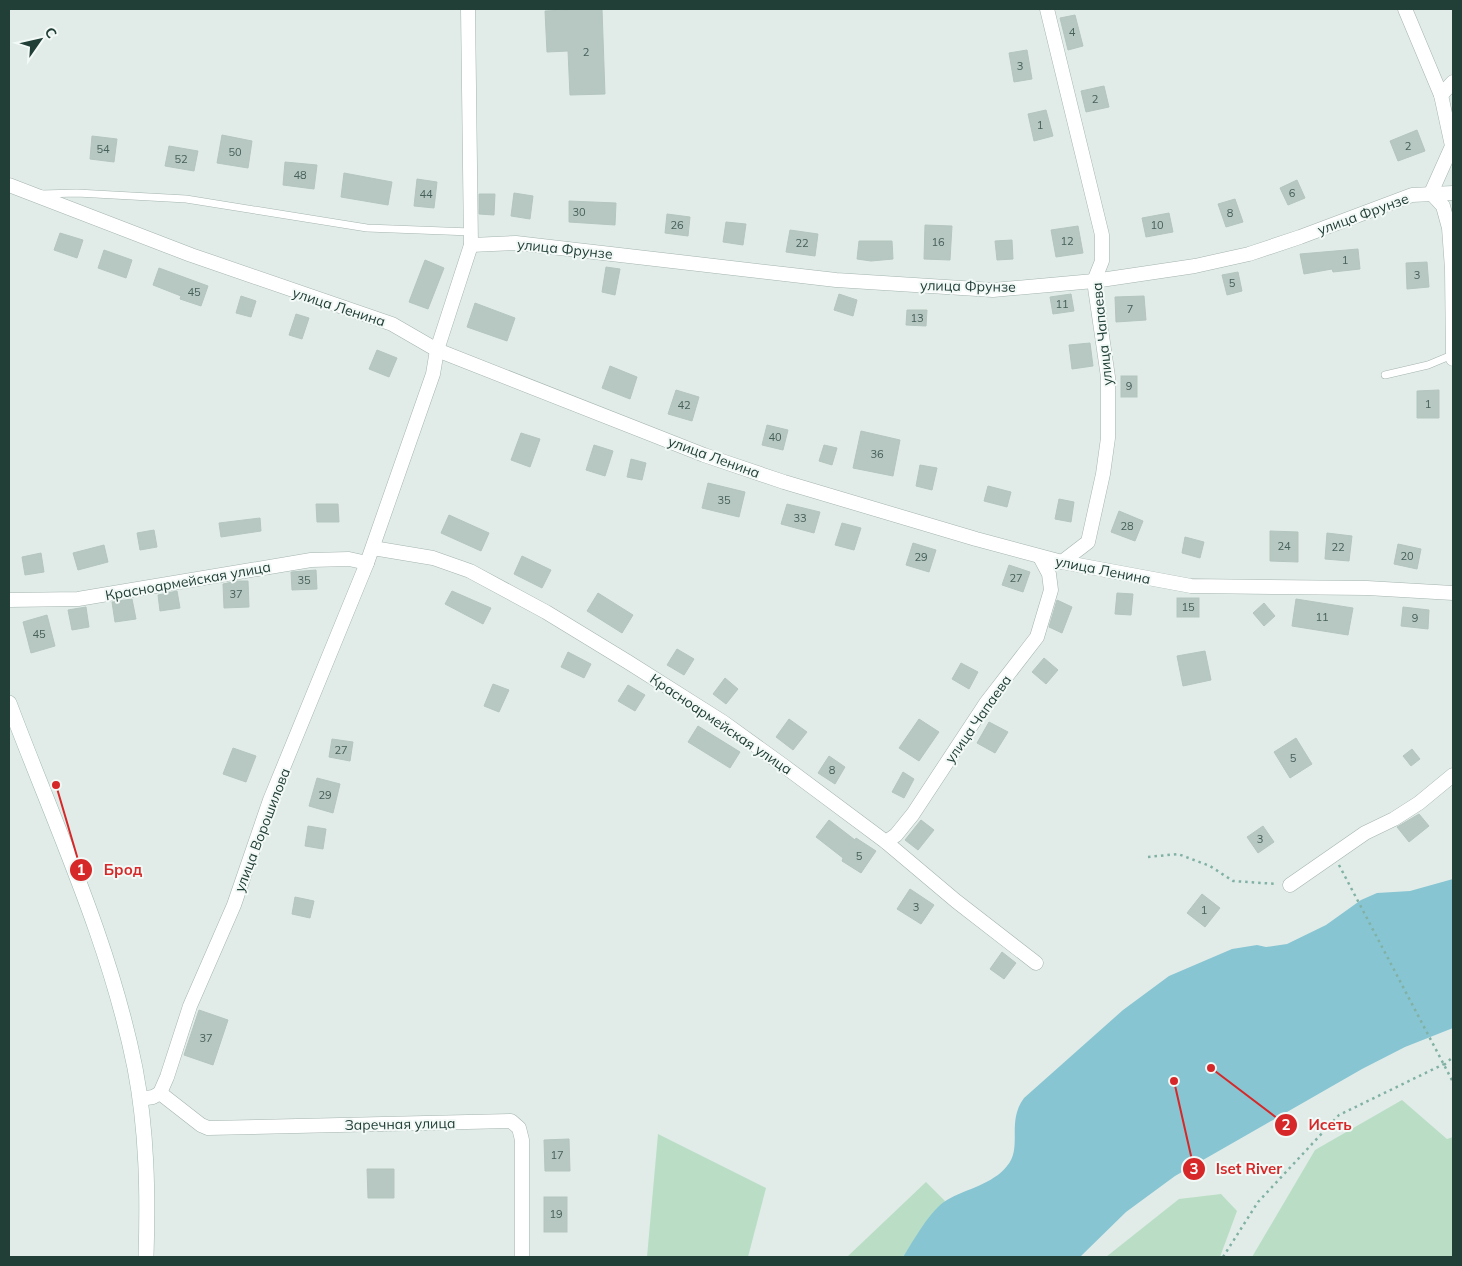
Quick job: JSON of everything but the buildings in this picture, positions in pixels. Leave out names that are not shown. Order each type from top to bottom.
[{"type":"main road","points":[[9,703],[102,948],[127,1031],[140,1100],[147,1174],[146,1257]]},
{"type":"street","name":"улица Ворошилова","points":[[160,1093],[190,1006],[234,905],[270,800],[373,548],[433,374],[437,350],[471,239],[468,9]]},
{"type":"street","name":"улица Чапаева","points":[[1047,9],[1102,235],[1102,261],[1094,282],[1108,377],[1108,438],[1104,474],[1088,542],[1062,562]]},
{"type":"street","points":[[1405,9],[1441,95],[1452,146],[1431,193],[1443,206],[1449,228],[1452,269],[1453,357]]},
{"type":"street","points":[[1441,95],[1453,82]]},
{"type":"street","name":"улица Ленина","points":[[9,185],[217,265],[392,324],[437,350],[704,455],[863,506],[1040,557],[1191,586],[1367,588],[1453,593]]},
{"type":"street","name":"улица Фрунзе","points":[[471,239],[836,280],[993,290],[1094,282],[1123,275],[1195,266],[1249,254],[1412,195],[1431,193],[1453,194]]},
{"type":"street","name":"Красноармейская улица","points":[[373,548],[412,554],[452,564],[470,571],[538,608],[723,722],[886,842],[956,901],[1036,963]]},
{"type":"street","name":"улица Чапаева","points":[[886,842],[896,835],[913,814],[986,703],[1037,637],[1051,590],[1049,574],[1040,557]]},
{"type":"street","name":"Красноармейская улица","points":[[9,600],[78,599],[311,560],[349,559],[367,563]]},
{"type":"street","points":[[1290,885],[1365,833],[1394,819],[1419,803],[1453,774]]},
{"type":"street","points":[[140,1100],[160,1093]]},
{"type":"street","name":"Заречная улица","points":[[160,1093],[208,1128],[511,1121],[519,1128],[522,1140],[522,1257]]},
{"type":"lane","points":[[35,194],[77,192],[186,198],[367,228],[471,239]]},
{"type":"lane","points":[[1385,375],[1453,357]]},
{"type":"path","points":[[1148,857],[1178,854],[1210,866],[1233,881],[1290,885]]},
{"type":"path","points":[[1333,855],[1349,882],[1453,1082]]},
{"type":"path","points":[[1223,1257],[1258,1202],[1339,1115],[1444,1064],[1453,1057]]},
{"type":"green space","points":[[1402,1100],[1447,1139],[1453,1137],[1453,1257],[1252,1257],[1315,1150]]},
{"type":"green space","points":[[658,1134],[766,1188],[748,1257],[647,1257]]},
{"type":"green space","points":[[926,1182],[945,1201],[921,1229],[903,1257],[847,1257]]},
{"type":"green space","points":[[1221,1194],[1237,1211],[1220,1257],[1106,1257],[1179,1199]]},
{"type":"water","points":[[1453,879],[1453,1028],[1405,1047],[1362,1069],[1175,1176],[1126,1212],[1080,1257],[903,1257],[934,1211],[954,1196],[987,1182],[1007,1166],[1012,1159],[1014,1151],[1016,1116],[1024,1098],[1123,1010],[1169,976],[1232,949],[1257,945],[1266,947],[1287,944],[1326,925],[1361,900],[1377,893],[1410,891]]},
{"type":"place","name":"Брод","points":[[56,785]]},
{"type":"place","name":"Исеть","points":[[1211,1068]]},
{"type":"place","name":"Iset River","points":[[1174,1081]]}]
